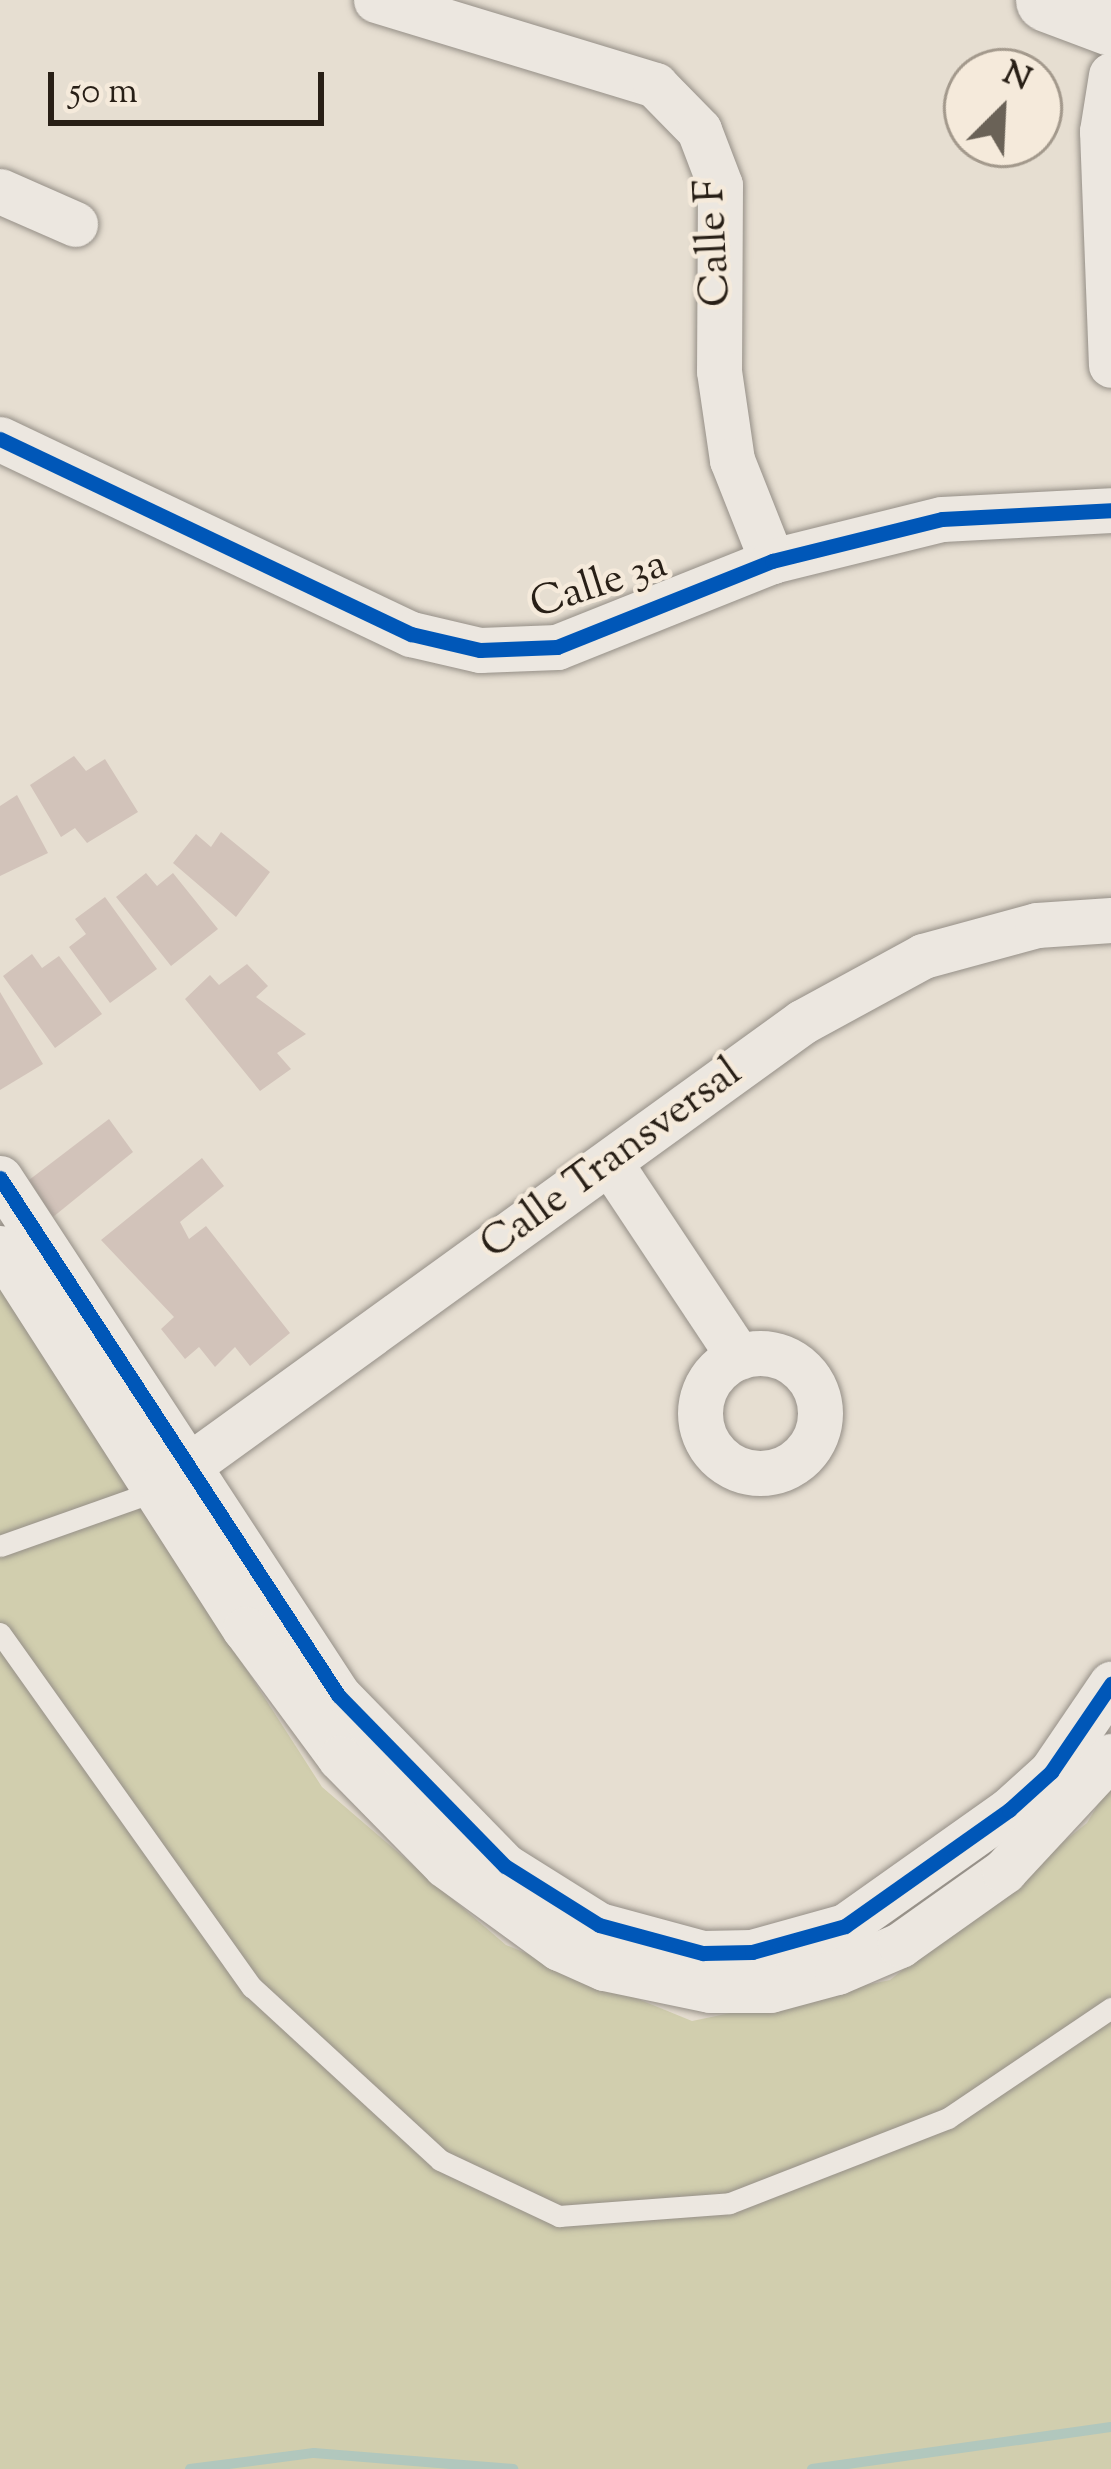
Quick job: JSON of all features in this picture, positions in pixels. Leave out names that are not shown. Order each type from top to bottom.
[{"type":"main road","points":[[1047,0],[1111,24]]},
{"type":"street","name":"Calle F","points":[[376,0],[655,85],[699,130],[720,185],[719,370],[732,460],[772,561]]},
{"type":"street","points":[[1111,75],[1102,131],[1111,365]]},
{"type":"street","points":[[0,191],[75,224]]},
{"type":"street","name":"Calle 3a","points":[[0,439],[411,634],[480,650],[557,647],[772,561],[942,519],[1111,510]]},
{"type":"street","name":"Calle Transversal","points":[[168,1480],[802,1022],[923,956],[1037,925],[1111,920]]},
{"type":"street","points":[[610,1163],[739,1357]]},
{"type":"street","points":[[0,1178],[292,1697],[394,1817],[510,1917],[604,1968],[678,1986],[770,1990],[900,1946],[1004,1871],[1111,1756]]},
{"type":"street","points":[[0,1248],[168,1480],[338,1695],[444,1812],[548,1899],[652,1944],[752,1952],[885,1906],[1051,1772],[1111,1684]]},
{"type":"lane","points":[[0,1546],[168,1480]]},
{"type":"lane","points":[[0,1633],[252,1987],[440,2160],[560,2216],[730,2203],[948,2118],[1111,2008]]},
{"type":"shaded area","points":[[0,1286],[322,1787],[506,1945],[692,2021],[890,1980],[1087,1823],[1111,1782],[1111,2469],[0,2469]]},
{"type":"building","points":[[74,756],[86,771],[105,759],[138,812],[87,843],[75,828],[61,837],[30,785]]},
{"type":"building","points":[[17,795],[48,853],[0,876],[0,806]]},
{"type":"building","points":[[221,832],[270,872],[236,917],[173,863],[196,834],[211,847]]},
{"type":"building","points":[[146,873],[157,886],[173,873],[218,929],[171,966],[116,897]]},
{"type":"building","points":[[105,897],[157,969],[110,1003],[69,947],[86,934],[75,919]]},
{"type":"building","points":[[32,954],[42,968],[59,956],[102,1014],[55,1048],[3,976]]},
{"type":"building","points":[[247,964],[268,986],[256,997],[306,1034],[277,1053],[291,1069],[260,1091],[185,999],[210,975],[219,985]]},
{"type":"building","points":[[0,992],[43,1064],[0,1090]]},
{"type":"building","points":[[109,1119],[133,1152],[53,1217],[29,1180]]},
{"type":"building","points":[[202,1158],[224,1186],[180,1222],[189,1239],[206,1226],[290,1333],[250,1366],[235,1347],[215,1367],[199,1347],[185,1359],[161,1329],[174,1317],[101,1240]]},
{"type":"waterway","points":[[812,2469],[1111,2427]]},
{"type":"waterway","points":[[190,2469],[314,2453],[513,2469]]},
{"type":"cycle path","points":[[0,439],[411,634],[480,650],[557,647],[772,561],[942,519],[1111,510]]},
{"type":"cycle path","points":[[0,1178],[338,1695],[505,1866],[599,1925],[703,1953],[752,1952],[845,1926],[1009,1810],[1051,1772],[1111,1684]]}]
